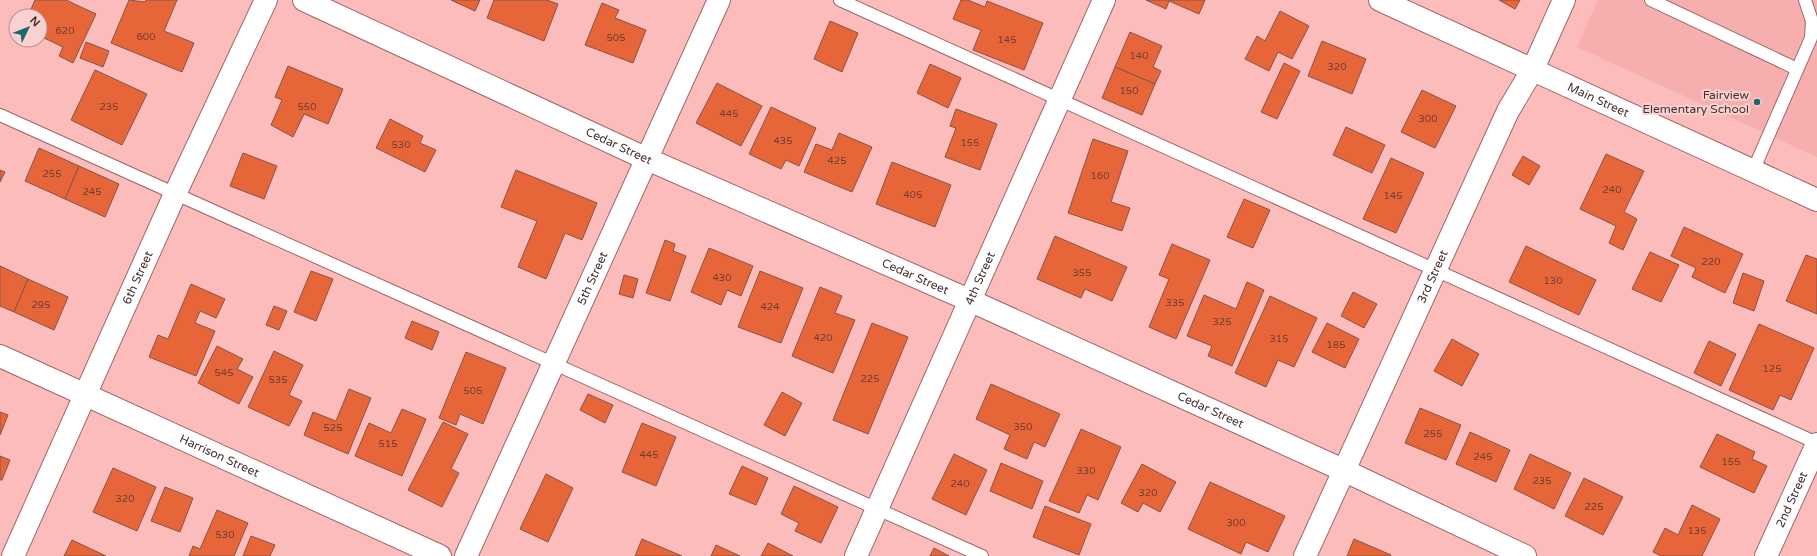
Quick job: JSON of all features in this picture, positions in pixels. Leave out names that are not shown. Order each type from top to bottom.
[{"type":"street","name":"6th Street","points":[[13,556],[175,194],[266,0]]},
{"type":"street","name":"Cedar Street","points":[[304,0],[647,159],[970,300],[1343,470],[1525,556]]},
{"type":"street","name":"5th Street","points":[[466,556],[719,0]]},
{"type":"street","name":"4th Street","points":[[856,556],[1058,99],[1104,0]]},
{"type":"street","name":"Main Street","points":[[1380,0],[1817,200]]},
{"type":"street","name":"3rd Street","points":[[1305,556],[1508,111],[1533,69],[1564,0]]},
{"type":"street","name":"Harrison Street","points":[[0,356],[440,556]]},
{"type":"street","name":"2nd Street","points":[[1766,556],[1817,444]]},
{"type":"lane","points":[[840,0],[1817,444]]},
{"type":"lane","points":[[1651,0],[1797,70]]},
{"type":"lane","points":[[1753,171],[1811,38],[1812,21],[1805,0]]},
{"type":"lane","points":[[0,115],[982,556]]},
{"type":"shaded area","name":"Fairview Elementary School","points":[[1598,0],[1817,0],[1817,157],[1577,47]]},
{"type":"building","points":[[35,0],[66,0],[96,14],[73,63],[59,56],[63,47],[48,40],[48,8],[32,8]]},
{"type":"building","points":[[129,0],[145,2],[146,0],[177,0],[164,31],[194,43],[182,72],[111,43]]},
{"type":"building","points":[[451,0],[480,0],[475,11]]},
{"type":"building","points":[[494,0],[547,0],[558,4],[544,41],[487,18]]},
{"type":"building","points":[[961,0],[968,0],[985,7],[987,1],[1043,23],[1024,70],[973,50],[981,30],[953,19]]},
{"type":"building","points":[[1146,0],[1205,0],[1199,14],[1169,1],[1166,9]]},
{"type":"building","points":[[1499,0],[1520,0],[1515,9]]},
{"type":"building","points":[[602,3],[619,10],[615,18],[646,30],[633,63],[585,45]]},
{"type":"building","points":[[1280,11],[1309,26],[1292,59],[1278,52],[1269,71],[1245,59],[1257,36],[1265,41]]},
{"type":"building","points":[[830,21],[858,33],[842,72],[814,59]]},
{"type":"building","points":[[1130,32],[1162,46],[1153,67],[1161,71],[1155,84],[1115,67]]},
{"type":"building","points":[[1322,41],[1366,59],[1352,94],[1308,76]]},
{"type":"building","points":[[86,42],[109,51],[103,67],[80,58]]},
{"type":"building","points":[[1284,63],[1300,71],[1277,119],[1261,112]]},
{"type":"building","points":[[930,64],[961,78],[948,108],[917,93]]},
{"type":"building","points":[[288,66],[343,89],[328,124],[304,114],[293,137],[271,125],[282,100],[275,97]]},
{"type":"building","points":[[1115,67],[1155,84],[1142,115],[1102,98]]},
{"type":"building","points":[[95,70],[147,94],[122,145],[71,120]]},
{"type":"building","points":[[717,83],[762,106],[741,146],[696,123]]},
{"type":"building","points":[[1422,90],[1456,106],[1435,148],[1401,132]]},
{"type":"building","points":[[771,107],[816,128],[799,166],[786,160],[781,169],[749,154]]},
{"type":"building","points":[[956,109],[997,124],[980,170],[945,157],[956,128],[950,126]]},
{"type":"building","points":[[390,119],[423,136],[420,143],[436,150],[425,172],[376,148]]},
{"type":"building","points":[[1346,127],[1385,145],[1372,173],[1333,155]]},
{"type":"building","points":[[839,133],[872,147],[852,192],[804,172],[816,144],[832,150]]},
{"type":"building","points":[[1093,139],[1128,151],[1111,202],[1130,208],[1122,231],[1068,213]]},
{"type":"building","points":[[39,148],[79,166],[65,199],[25,181]]},
{"type":"building","points":[[243,153],[277,166],[264,199],[230,186]]},
{"type":"building","points":[[1606,154],[1644,171],[1624,212],[1637,219],[1623,250],[1609,243],[1616,226],[1580,209]]},
{"type":"building","points":[[1523,156],[1540,166],[1529,185],[1512,175]]},
{"type":"building","points":[[1391,158],[1424,173],[1396,233],[1363,219]]},
{"type":"building","points":[[892,162],[951,185],[935,227],[876,204]]},
{"type":"building","points":[[79,166],[119,184],[105,217],[65,199]]},
{"type":"building","points":[[0,170],[5,172],[0,182]]},
{"type":"building","points":[[516,170],[597,203],[582,240],[565,233],[546,279],[518,267],[537,221],[501,207]]},
{"type":"building","points":[[1244,199],[1270,210],[1253,248],[1227,237]]},
{"type":"building","points":[[1684,227],[1743,254],[1725,293],[1692,277],[1696,268],[1671,256]]},
{"type":"building","points":[[1055,236],[1127,267],[1112,301],[1085,289],[1081,298],[1037,279]]},
{"type":"building","points":[[665,240],[675,244],[673,251],[686,256],[670,301],[646,293]]},
{"type":"building","points":[[1172,244],[1210,260],[1176,339],[1149,327],[1169,279],[1159,275]]},
{"type":"building","points":[[1526,246],[1596,280],[1579,315],[1509,282]]},
{"type":"building","points":[[709,248],[753,266],[741,296],[727,290],[721,305],[691,292]]},
{"type":"building","points":[[1650,252],[1679,265],[1661,302],[1632,289]]},
{"type":"building","points":[[1806,255],[1817,259],[1817,314],[1786,301]]},
{"type":"building","points":[[0,266],[28,279],[14,312],[0,306]]},
{"type":"building","points":[[311,271],[333,279],[316,321],[294,312]]},
{"type":"building","points":[[760,271],[803,288],[781,343],[738,327]]},
{"type":"building","points":[[1743,273],[1764,281],[1754,311],[1733,303]]},
{"type":"building","points":[[624,275],[638,279],[633,298],[619,294]]},
{"type":"building","points":[[28,279],[68,297],[54,330],[14,312]]},
{"type":"building","points":[[1247,282],[1264,290],[1232,366],[1208,356],[1212,346],[1187,336],[1204,295],[1236,309]]},
{"type":"building","points":[[191,284],[225,299],[216,318],[200,311],[195,323],[215,331],[196,376],[149,357],[158,335],[168,339]]},
{"type":"building","points":[[820,287],[842,296],[835,313],[855,320],[833,373],[792,356]]},
{"type":"building","points":[[1353,292],[1377,304],[1364,328],[1341,316]]},
{"type":"building","points":[[1270,296],[1317,318],[1294,367],[1278,360],[1266,387],[1235,373]]},
{"type":"building","points":[[274,306],[287,311],[279,330],[266,325]]},
{"type":"building","points":[[412,321],[439,332],[432,350],[405,338]]},
{"type":"building","points":[[872,323],[908,337],[868,434],[833,420]]},
{"type":"building","points":[[1327,323],[1359,339],[1345,368],[1312,352]]},
{"type":"building","points":[[1759,324],[1814,348],[1791,400],[1780,395],[1773,410],[1729,390]]},
{"type":"building","points":[[1452,339],[1479,354],[1462,386],[1434,371]]},
{"type":"building","points":[[1709,341],[1736,354],[1721,386],[1694,373]]},
{"type":"building","points":[[217,346],[243,359],[237,369],[253,377],[239,404],[198,383]]},
{"type":"building","points":[[274,351],[303,365],[289,395],[302,401],[289,426],[248,407]]},
{"type":"building","points":[[466,352],[506,368],[483,424],[460,414],[456,425],[439,418]]},
{"type":"building","points":[[991,384],[1060,414],[1045,447],[1034,442],[1027,459],[1004,449],[1010,435],[976,419]]},
{"type":"building","points":[[349,389],[371,398],[348,454],[304,435],[313,412],[336,421]]},
{"type":"building","points":[[782,392],[802,403],[785,436],[764,425]]},
{"type":"building","points":[[588,394],[613,405],[605,423],[580,410]]},
{"type":"building","points":[[1420,408],[1461,425],[1446,460],[1405,443]]},
{"type":"building","points":[[402,409],[426,419],[402,476],[355,456],[369,423],[391,433]]},
{"type":"building","points":[[0,412],[8,415],[0,435]]},
{"type":"building","points":[[443,422],[468,434],[451,469],[459,473],[442,507],[408,490]]},
{"type":"building","points":[[642,423],[676,437],[656,486],[622,472]]},
{"type":"building","points":[[1081,429],[1121,447],[1098,500],[1087,495],[1079,513],[1049,501]]},
{"type":"building","points":[[1470,432],[1510,450],[1496,482],[1456,464]]},
{"type":"building","points":[[1717,434],[1755,452],[1752,459],[1767,466],[1754,493],[1700,467]]},
{"type":"building","points":[[954,454],[987,470],[966,515],[932,499]]},
{"type":"building","points":[[1530,454],[1571,473],[1554,509],[1514,489]]},
{"type":"building","points":[[0,456],[10,460],[2,480],[0,480]]},
{"type":"building","points":[[1001,463],[1043,481],[1032,509],[990,491]]},
{"type":"building","points":[[1142,464],[1176,482],[1160,512],[1143,503],[1138,512],[1121,503]]},
{"type":"building","points":[[742,466],[768,478],[756,505],[729,494]]},
{"type":"building","points":[[113,468],[156,487],[137,531],[93,512]]},
{"type":"building","points":[[546,474],[573,488],[548,542],[520,529]]},
{"type":"building","points":[[1584,478],[1623,497],[1603,535],[1565,516]]},
{"type":"building","points":[[1210,482],[1285,516],[1268,552],[1246,542],[1241,554],[1188,529]]},
{"type":"building","points":[[794,486],[838,507],[821,543],[795,531],[799,523],[781,514]]},
{"type":"building","points":[[165,487],[193,498],[180,532],[151,521]]},
{"type":"building","points":[[1692,505],[1720,519],[1702,556],[1661,556],[1653,552],[1665,528],[1678,535]]},
{"type":"building","points":[[1045,506],[1091,524],[1079,555],[1033,537]]},
{"type":"building","points":[[217,510],[248,523],[234,556],[189,556],[193,546],[200,549]]},
{"type":"building","points":[[251,536],[275,545],[270,556],[243,556]]},
{"type":"building","points":[[642,539],[682,556],[635,556]]},
{"type":"building","points":[[1354,539],[1391,555],[1347,556]]},
{"type":"building","points":[[72,540],[106,556],[64,556]]},
{"type":"building","points":[[768,543],[793,556],[761,556]]},
{"type":"building","points":[[716,545],[740,556],[711,556]]},
{"type":"building","points":[[934,548],[949,556],[930,556]]},
{"type":"place","name":"Fairview Elementary School","points":[[1757,102]]}]
